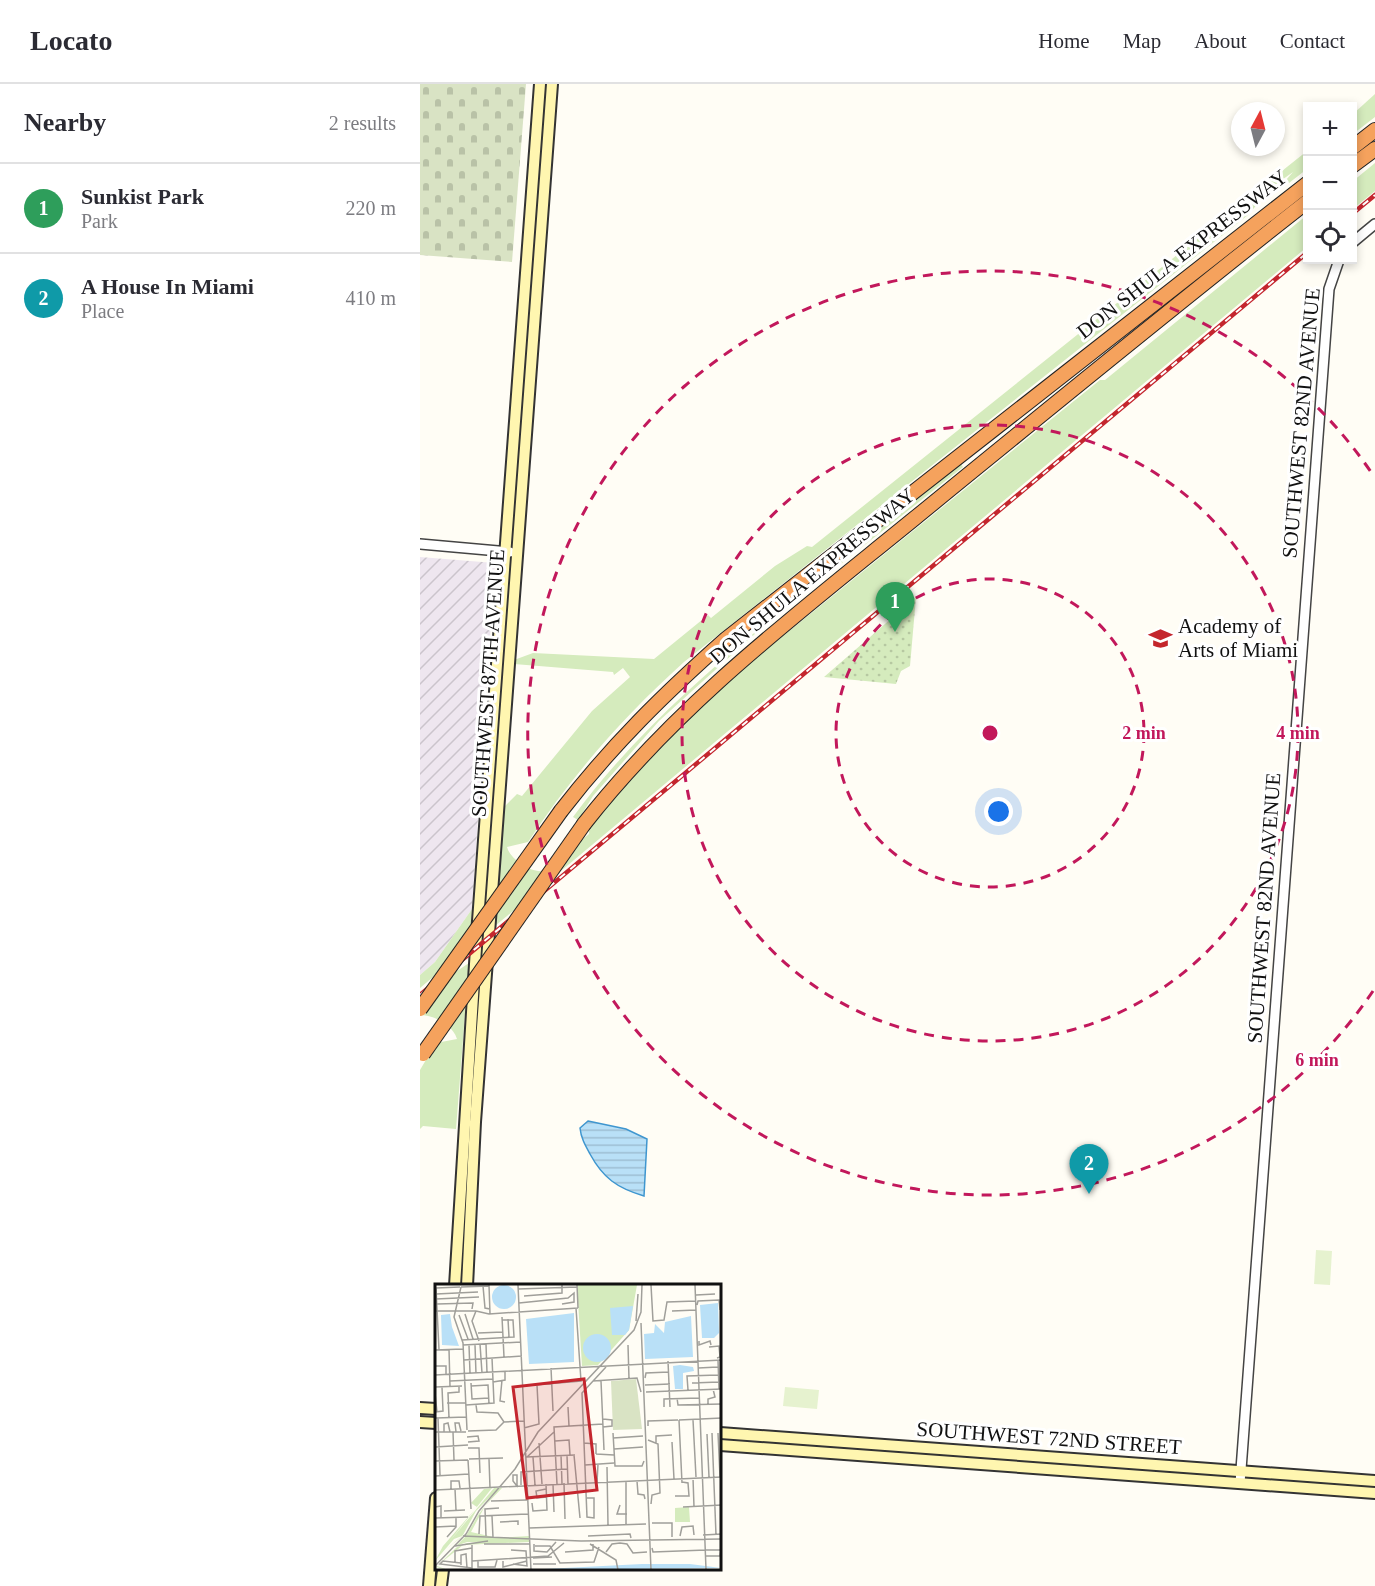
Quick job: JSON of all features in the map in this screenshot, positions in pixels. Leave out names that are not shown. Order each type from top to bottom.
[{"type":"highway","points":[[1357,145],[1375,130]]},
{"type":"highway","points":[[1357,163],[1375,148]]},
{"type":"highway","name":"DON SHULA EXPRESSWAY","points":[[420,1010],[592,770],[655,702],[726,639],[1303,187]]},
{"type":"highway","name":"DON SHULA EXPRESSWAY","points":[[421,1056],[584,824],[620,779],[674,721],[749,654],[1126,344],[1303,205]]},
{"type":"main road","name":"SOUTHWEST 87TH AVENUE","points":[[455,1284],[483,840],[540,84]]},
{"type":"main road","name":"SOUTHWEST 87TH AVENUE","points":[[467,1284],[475,1122],[552,84]]},
{"type":"main road","points":[[534,173],[546,174]]},
{"type":"main road","points":[[529,239],[541,240]]},
{"type":"main road","points":[[526,269],[538,271]]},
{"type":"main road","points":[[522,329],[534,331]]},
{"type":"main road","points":[[513,437],[526,438]]},
{"type":"main road","points":[[507,524],[519,525]]},
{"type":"main road","points":[[483,840],[496,841]]},
{"type":"main road","points":[[470,1033],[482,1034]]},
{"type":"main road","points":[[463,1134],[475,1122]]},
{"type":"main road","points":[[420,1408],[435,1409]]},
{"type":"main road","points":[[420,1422],[435,1424]]},
{"type":"main road","name":"SOUTHWEST 72ND STREET","points":[[722,1433],[1240,1477],[1375,1493]]},
{"type":"main road","points":[[843,1454],[844,1442]]},
{"type":"main road","name":"SOUTHWEST 72ND STREET","points":[[722,1445],[1240,1477],[1375,1481]]},
{"type":"main road","points":[[429,1586],[435,1531]]},
{"type":"main road","points":[[441,1586],[443,1571]]},
{"type":"street","points":[[1357,240],[1375,224]]},
{"type":"street","name":"SOUTHWEST 82ND AVENUE","points":[[1240,1477],[1329,289],[1336,264]]},
{"type":"street","points":[[420,544],[517,552]]},
{"type":"shaded area","points":[[420,557],[495,563],[472,909],[435,962],[420,975]]},
{"type":"green space","points":[[420,84],[526,84],[512,262],[420,255]]},
{"type":"green space","points":[[1375,94],[1375,117],[1357,131],[1357,110]]},
{"type":"green space","points":[[1303,154],[1303,172],[1289,183],[1286,180],[1293,172],[1272,187],[1248,215],[684,662],[600,747],[581,769],[528,842],[507,847],[512,856],[532,870],[543,871],[589,834],[589,826],[646,763],[705,703],[747,665],[1100,380],[1105,380],[1303,218],[1303,250],[495,926],[504,807],[517,794],[522,796],[592,711],[630,677],[623,668],[614,675],[613,672],[514,664],[514,660],[533,653],[654,659],[708,615],[711,618],[775,566],[807,546],[812,547]]},
{"type":"green space","points":[[1375,163],[1375,191],[1357,206],[1357,178]]},
{"type":"green space","points":[[961,464],[963,467],[823,578],[839,565],[837,562]]},
{"type":"green space","points":[[916,597],[910,666],[901,671],[896,684],[824,677]]},
{"type":"green space","points":[[777,614],[659,721],[593,796],[578,820],[573,817],[595,788],[643,734],[695,685]]},
{"type":"green space","points":[[472,909],[471,945],[420,988],[420,975],[435,962]]},
{"type":"green space","points":[[469,963],[456,1129],[423,1126],[420,1129],[420,1070],[436,1043],[457,1039],[452,1029],[442,1022],[420,1015],[451,975]]},
{"type":"green space","points":[[1316,1250],[1332,1251],[1330,1285],[1314,1284]]},
{"type":"green space","points":[[785,1387],[819,1390],[817,1409],[783,1406]]},
{"type":"water","points":[[588,1121],[626,1129],[647,1139],[644,1196],[618,1186],[600,1170],[581,1135],[580,1128]]},
{"type":"railway","points":[[1357,210],[1375,195]]},
{"type":"railway","points":[[420,995],[1303,256]]},
{"type":"place","name":"Sunkist Park","points":[[895,632]]},
{"type":"place","name":"Academy of Arts of Miami","points":[[1160,638]]},
{"type":"place","name":"A House In Miami","points":[[1089,1194]]}]
